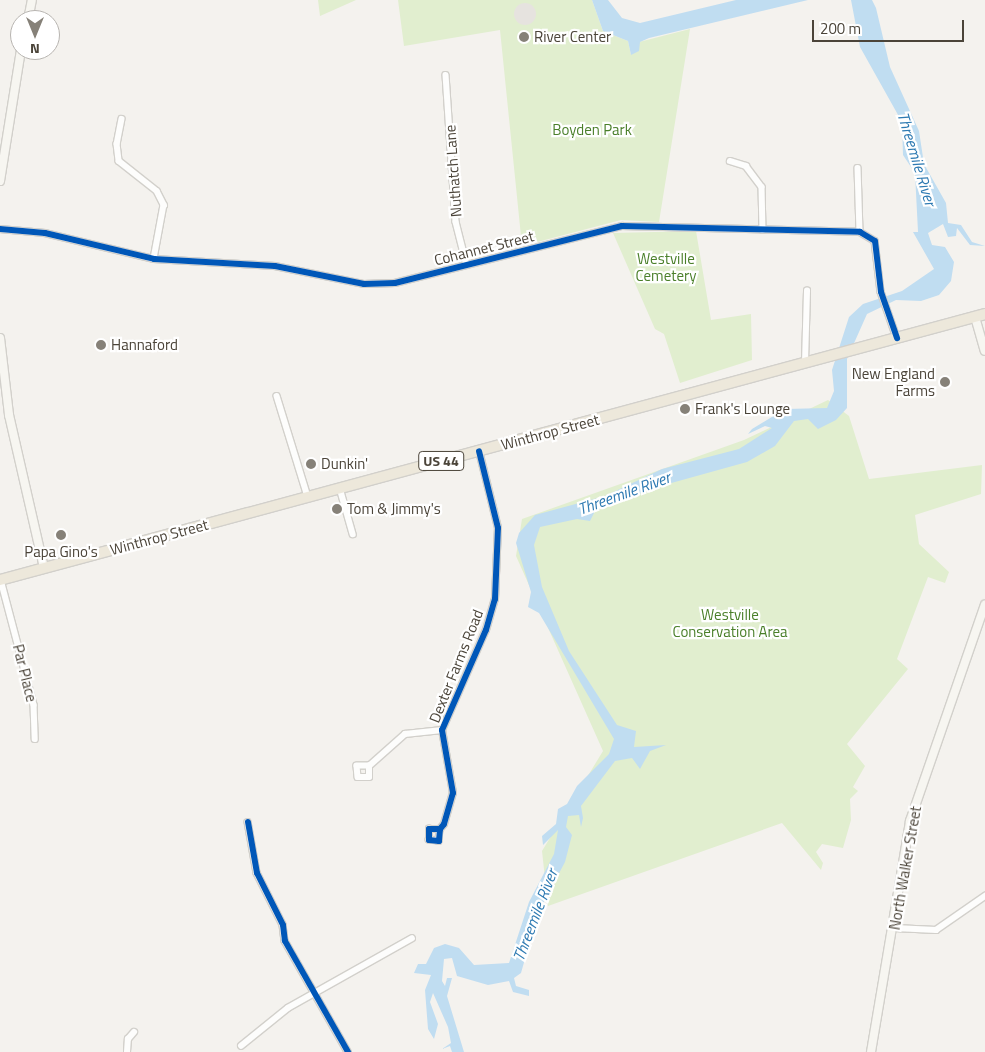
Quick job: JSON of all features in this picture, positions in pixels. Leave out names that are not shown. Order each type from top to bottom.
[{"type":"highway","name":"Winthrop Street","points":[[1,580],[980,316]]},
{"type":"main road","points":[[0,181],[19,60]]},
{"type":"main road","points":[[980,316],[985,351]]},
{"type":"main road","points":[[0,338],[9,415],[44,568]]},
{"type":"main road","name":"North Walker Street","points":[[871,1052],[915,803],[985,604]]},
{"type":"street","name":"Nuthatch Lane","points":[[446,75],[456,222],[467,265]]},
{"type":"street","points":[[122,119],[116,144],[119,161],[157,191],[164,205],[154,259]]},
{"type":"street","points":[[730,161],[746,166],[762,187],[763,230]]},
{"type":"street","points":[[858,168],[860,232],[875,241],[881,294],[897,338]]},
{"type":"street","name":"Cohannet Street","points":[[0,229],[45,232],[154,259],[275,266],[364,284],[395,283],[622,226],[860,232]]},
{"type":"street","points":[[805,363],[807,291]]},
{"type":"street","points":[[277,396],[308,497]]},
{"type":"street","name":"Dexter Farms Road","points":[[440,829],[454,793],[442,730],[495,599],[499,533],[479,451]]},
{"type":"street","points":[[340,488],[353,534]]},
{"type":"street","name":"Par Place","points":[[1,580],[34,705],[35,739]]},
{"type":"street","points":[[368,766],[405,734],[442,730]]},
{"type":"street","points":[[248,822],[260,883],[283,925],[285,941],[348,1052]]},
{"type":"street","points":[[894,928],[936,930],[985,896]]},
{"type":"street","points":[[240,1046],[276,1016],[412,938]]},
{"type":"street","points":[[127,1052],[128,1039],[134,1032]]},
{"type":"green space","points":[[318,0],[356,0],[320,16]]},
{"type":"green space","name":"Boyden Park","points":[[398,0],[592,0],[603,31],[628,41],[631,55],[639,42],[690,29],[659,222],[621,220],[522,246],[500,30],[404,46]]},
{"type":"green space","name":"Westville Cemetery","points":[[696,231],[711,320],[751,314],[752,360],[680,383],[664,334],[655,329],[613,233]]},
{"type":"green space","name":"Westville Conservation Area","points":[[828,400],[849,416],[869,479],[982,465],[981,494],[915,515],[919,544],[949,572],[945,583],[928,577],[897,659],[908,669],[847,744],[865,766],[853,787],[858,791],[850,799],[851,820],[843,848],[822,844],[816,852],[823,863],[821,870],[782,823],[548,906],[542,851],[603,751],[516,556],[522,519],[744,440]]},
{"type":"shaded area","points":[[525,3],[533,6],[536,14],[533,22],[525,25],[517,22],[514,14],[517,6]]},
{"type":"water","points":[[592,0],[608,0],[622,18],[640,23],[736,0],[808,0],[649,38],[640,42],[639,51],[631,55],[628,41],[603,31]]},
{"type":"water","name":"Threemile River","points":[[851,0],[872,0],[876,8],[890,67],[919,131],[924,164],[946,203],[948,223],[961,225],[972,242],[985,246],[970,245],[957,228],[956,236],[948,237],[943,224],[928,233],[932,245],[945,247],[954,262],[951,281],[939,295],[921,301],[896,300],[867,314],[847,359],[847,408],[836,420],[818,429],[808,419],[794,421],[775,446],[747,462],[657,487],[595,511],[590,521],[577,519],[540,527],[534,545],[542,587],[569,651],[617,725],[636,731],[634,747],[666,745],[650,751],[640,769],[632,758],[615,761],[581,806],[583,818],[581,827],[579,815],[568,816],[566,827],[572,835],[565,862],[538,913],[521,973],[514,978],[516,986],[529,990],[529,996],[513,992],[509,981],[488,985],[457,976],[452,958],[444,959],[442,981],[445,986],[447,978],[452,978],[447,996],[464,1052],[452,1052],[450,1046],[442,1049],[451,1043],[448,1027],[433,993],[430,1002],[438,1024],[434,1039],[428,1029],[425,990],[431,975],[414,973],[418,964],[426,964],[434,948],[445,944],[459,948],[474,965],[509,963],[529,902],[554,854],[558,830],[543,845],[542,836],[556,824],[558,809],[567,804],[577,786],[609,754],[614,739],[539,613],[528,607],[531,592],[516,543],[519,533],[535,515],[605,496],[662,469],[739,449],[772,428],[765,426],[748,434],[752,429],[785,409],[827,408],[834,391],[832,370],[849,317],[863,304],[902,291],[934,269],[913,232],[918,232],[915,173],[903,155],[902,122],[860,47]]},
{"type":"cycle path","points":[[0,229],[45,233],[154,259],[275,266],[364,284],[395,283],[622,226],[860,232],[875,241],[881,292],[897,338]]},
{"type":"cycle path","points":[[440,829],[439,841],[429,840],[429,829],[440,829],[444,824],[453,793],[442,730],[486,630],[495,599],[498,528],[479,451]]},
{"type":"cycle path","points":[[248,822],[257,873],[283,925],[285,941],[348,1052]]},
{"type":"place","name":"River Center","points":[[524,37]]},
{"type":"place","name":"Hannaford","points":[[101,345]]},
{"type":"place","name":"New England Farms","points":[[945,382]]},
{"type":"place","name":"Frank's Lounge","points":[[685,409]]},
{"type":"place","name":"Dunkin'","points":[[311,464]]},
{"type":"place","name":"Tom & Jimmy's","points":[[337,509]]},
{"type":"place","name":"Papa Gino's","points":[[61,535]]}]
